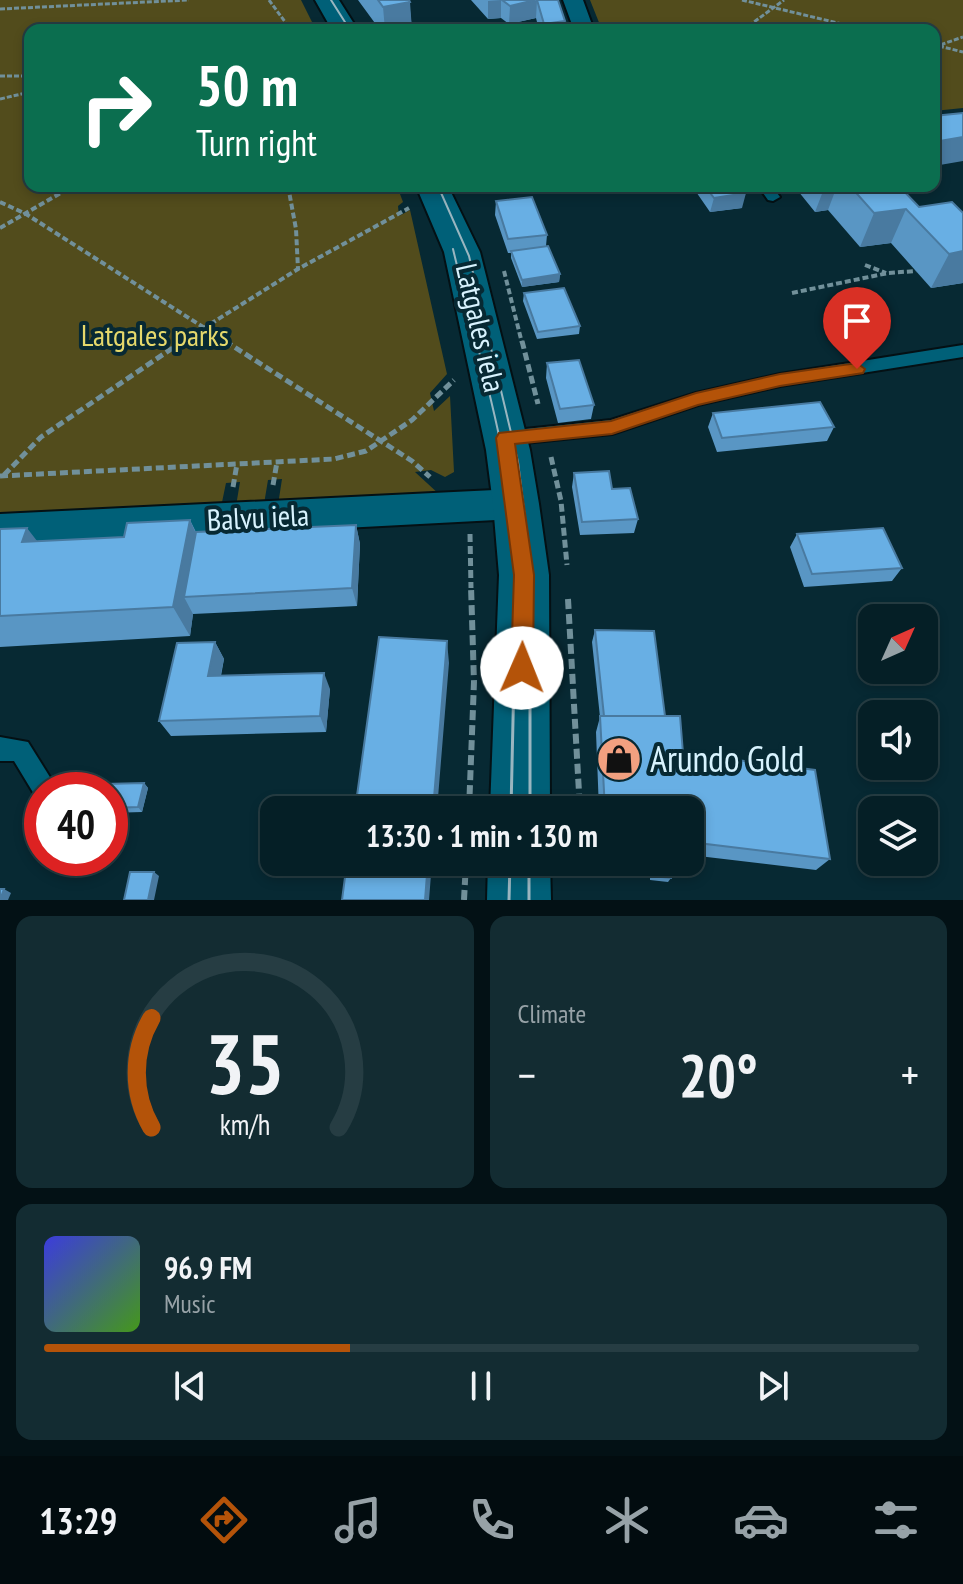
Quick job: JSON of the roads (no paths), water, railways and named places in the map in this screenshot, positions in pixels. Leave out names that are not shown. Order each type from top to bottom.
[{"type":"street","points":[[327,0],[341,24]]},
{"type":"street","points":[[573,0],[582,24]]},
{"type":"street","name":"Latgales iela","points":[[422,196],[462,252],[505,438],[516,504],[524,575],[520,796]]},
{"type":"street","name":"Balvu iela","points":[[0,530],[516,504]]},
{"type":"street","points":[[519,876],[520,900]]},
{"type":"lane","points":[[505,438],[612,427],[696,399],[780,380],[963,351]]},
{"type":"lane","points":[[0,749],[20,750],[34,772]]},
{"type":"tram line","points":[[331,0],[346,24]]},
{"type":"tram line","points":[[441,192],[469,256],[518,462],[530,558],[530,796]]},
{"type":"tram line","points":[[453,249],[504,460],[511,502],[516,587]]},
{"type":"tram line","points":[[511,796],[516,587]]},
{"type":"tram line","points":[[509,900],[510,876]]},
{"type":"tram line","points":[[529,876],[529,900]]},
{"type":"place","name":"Arundo Gold","points":[[619,759]]},
{"type":"park label","name":"Latgales parks","points":[[155,336]]}]
